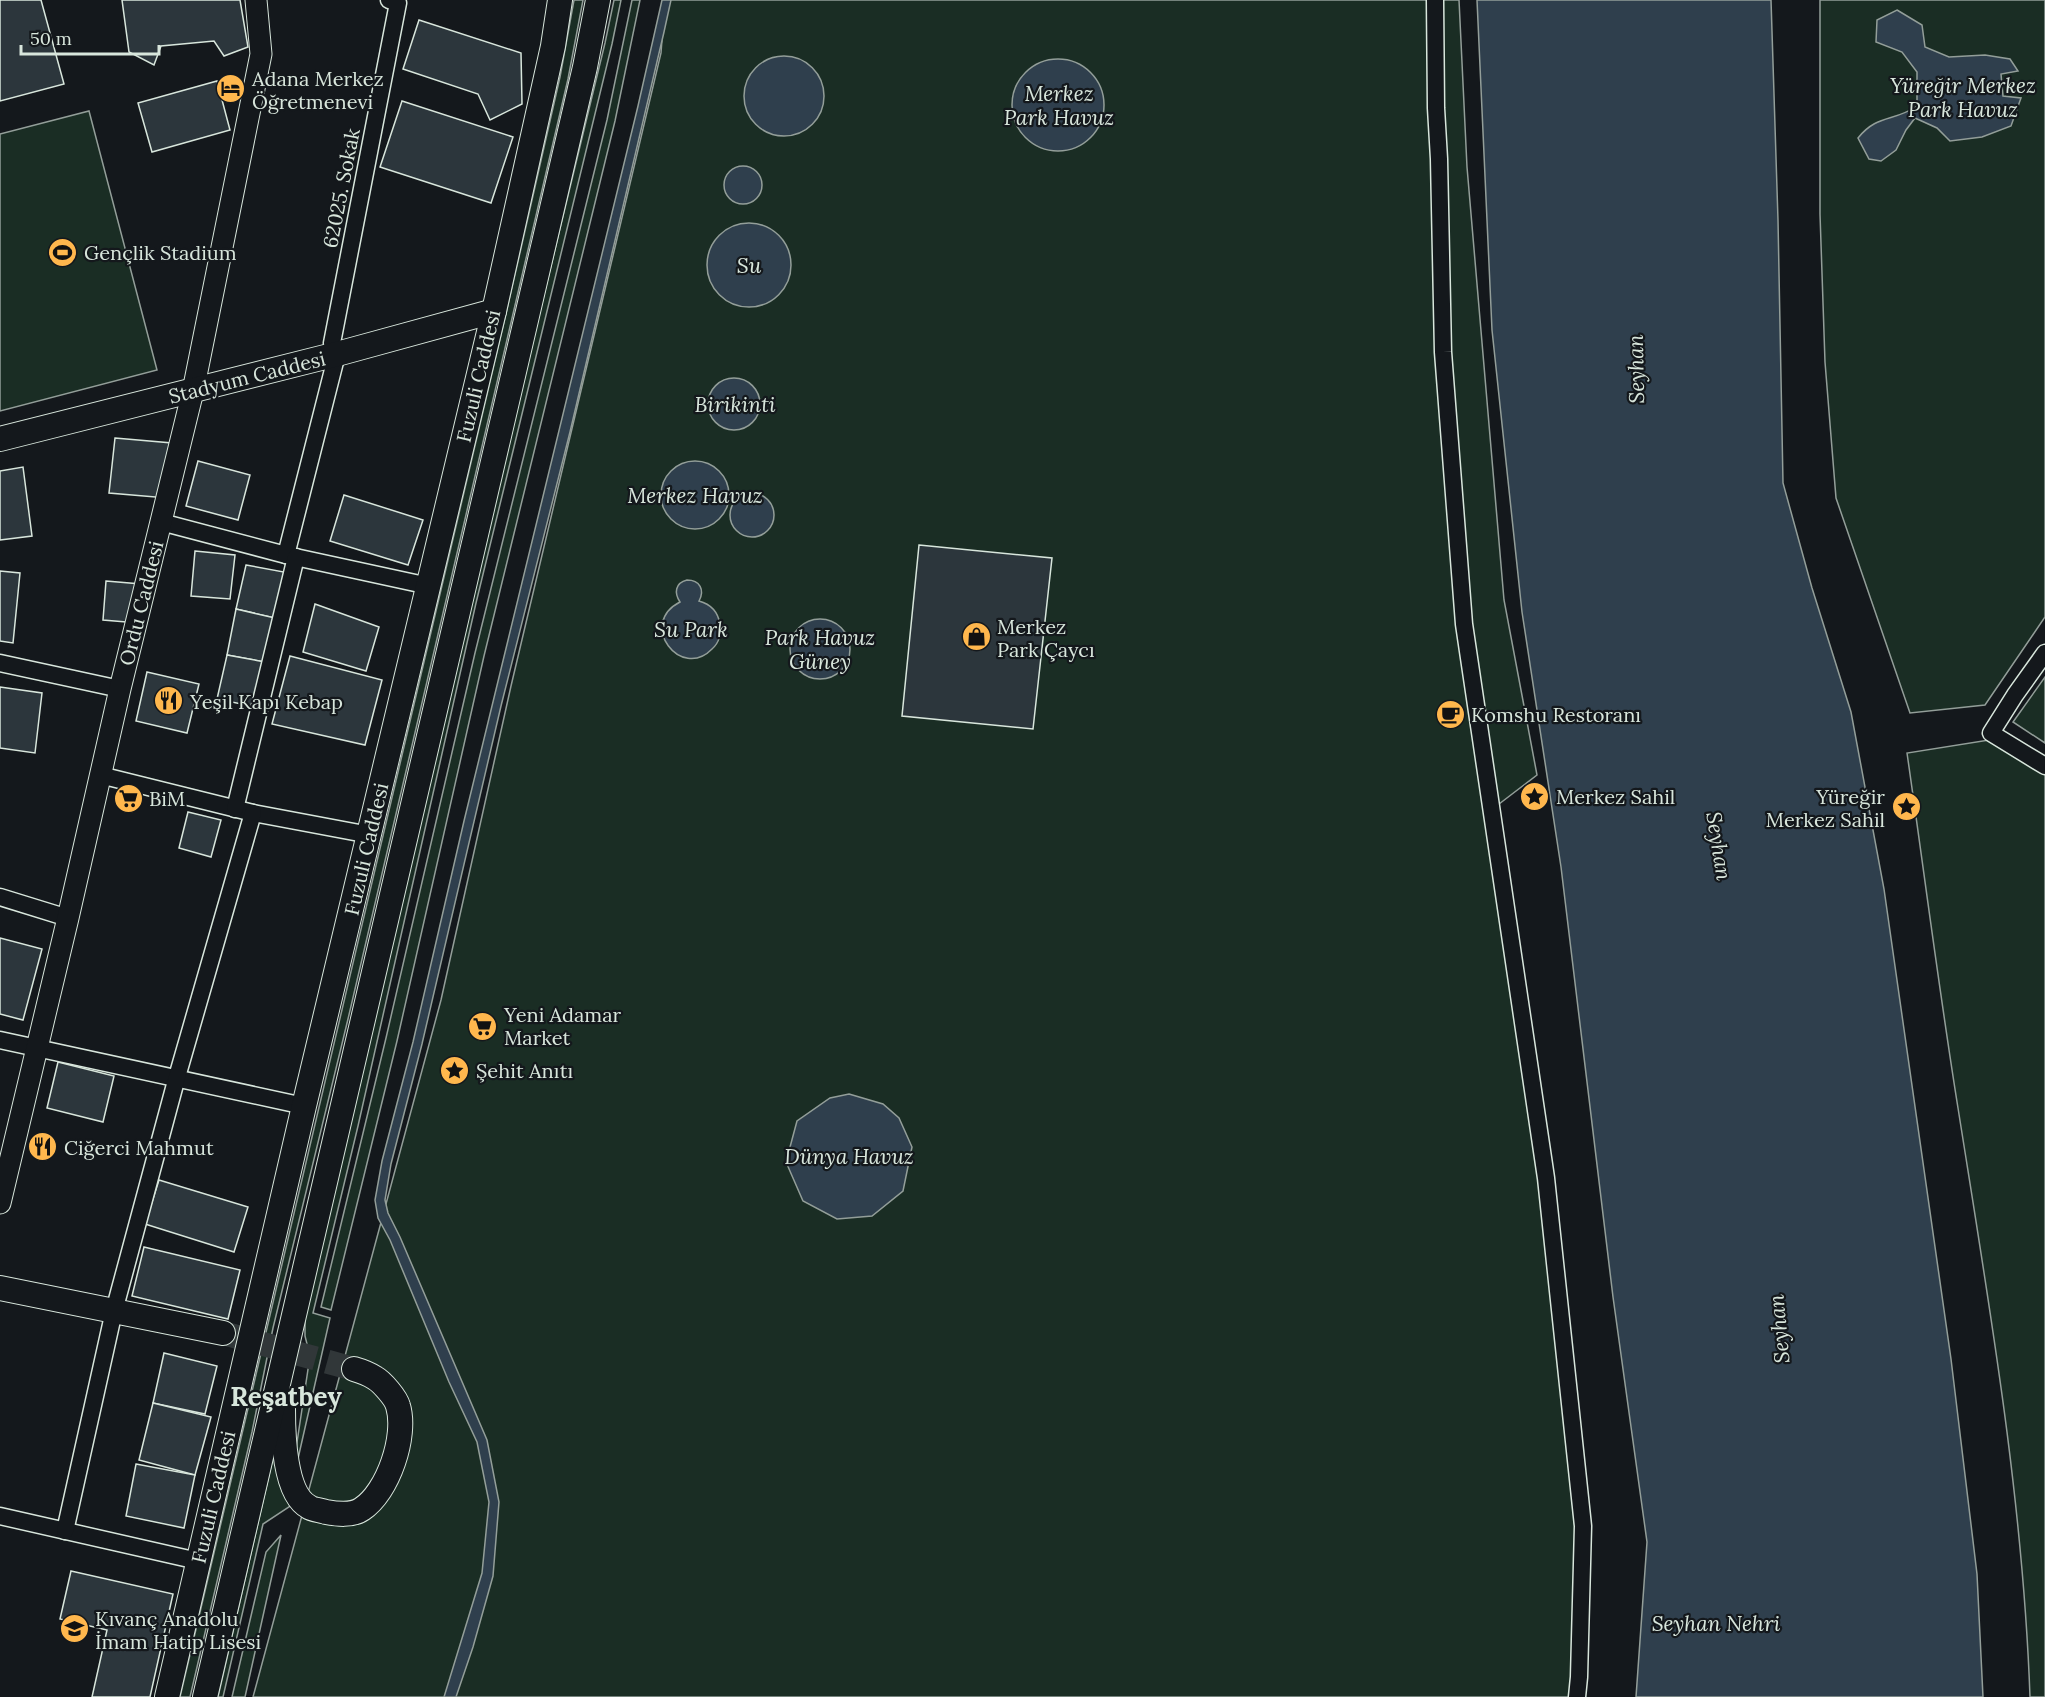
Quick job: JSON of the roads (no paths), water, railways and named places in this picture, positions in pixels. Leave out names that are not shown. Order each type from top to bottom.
[{"type":"main road","name":"Fuzuli Caddesi","points":[[167,1697],[304,1106],[494,311],[553,46],[560,0]]},
{"type":"main road","name":"Fuzuli Caddesi","points":[[206,1697],[585,67],[598,0]]},
{"type":"main road","name":"Stadyum Caddesi","points":[[0,439],[337,354],[494,311]]},
{"type":"main road","points":[[0,1288],[223,1333]]},
{"type":"main road","points":[[122,1312],[153,1328],[220,1341],[240,1355],[244,1362]]},
{"type":"main road","points":[[282,1372],[283,1437],[288,1471],[297,1494],[308,1507],[339,1515],[361,1510],[377,1493],[387,1477],[398,1447],[398,1404],[377,1378],[354,1369]]},
{"type":"street","name":"Ordu Caddesi","points":[[0,1203],[5,1161],[38,1049],[120,688],[193,391],[261,54],[256,0]]},
{"type":"street","name":"62025. Sokak","points":[[337,354],[332,343],[398,3],[389,0]]},
{"type":"street","points":[[1434,0],[1443,352],[1464,624],[1546,1178],[1581,1514],[1580,1666],[1577,1697]]},
{"type":"street","points":[[235,808],[337,354]]},
{"type":"street","points":[[161,522],[291,556],[429,586]]},
{"type":"street","points":[[2045,653],[2014,695],[1991,733],[2045,766]]},
{"type":"street","points":[[0,663],[120,688]]},
{"type":"street","points":[[100,775],[253,813],[370,835]]},
{"type":"street","points":[[65,1531],[122,1312],[177,1077],[253,813]]},
{"type":"street","points":[[0,897],[68,918]]},
{"type":"street","points":[[0,1040],[304,1106]]},
{"type":"street","points":[[0,1516],[198,1561]]},
{"type":"water","points":[[662,0],[671,0],[664,32],[570,432],[501,706],[422,1044],[391,1164],[385,1200],[388,1213],[487,1440],[499,1502],[493,1576],[473,1647],[456,1697],[444,1697],[482,1573],[489,1502],[477,1442],[449,1382],[390,1240],[378,1218],[375,1200],[382,1161],[413,1042]]},
{"type":"water","points":[[1477,0],[1771,0],[1783,483],[1812,588],[1851,712],[1884,889],[1951,1359],[1977,1574],[1983,1697],[1636,1697],[1647,1542],[1613,1297],[1561,867],[1522,612],[1492,330]]},
{"type":"water","name":"Yüreğir Merkez Park Havuz","points":[[1897,10],[1922,25],[1925,47],[1949,57],[1985,55],[2010,59],[2018,71],[2001,74],[2003,96],[2021,98],[2011,126],[1982,137],[1950,141],[1937,128],[1915,118],[1896,150],[1881,161],[1869,159],[1858,138],[1865,130],[1917,106],[1917,72],[1902,52],[1876,42],[1877,20]]},
{"type":"water","points":[[784,56],[799,59],[812,68],[821,81],[824,96],[821,111],[812,124],[799,133],[784,136],[769,133],[756,124],[747,111],[744,96],[747,81],[756,68],[769,59]]},
{"type":"water","name":"Merkez Park Havuz","points":[[1058,59],[1076,62],[1091,72],[1101,87],[1104,105],[1101,123],[1091,138],[1076,148],[1058,151],[1040,148],[1025,138],[1015,123],[1012,105],[1015,87],[1025,72],[1040,62]]},
{"type":"water","points":[[743,166],[757,171],[762,185],[757,199],[743,204],[729,199],[724,185],[729,171]]},
{"type":"water","name":"Su","points":[[749,223],[772,230],[784,242],[791,265],[784,288],[772,300],[749,307],[726,300],[714,288],[707,265],[714,242],[726,230]]},
{"type":"water","name":"Birikinti","points":[[729,378],[739,378],[753,385],[760,404],[753,423],[739,430],[729,430],[719,426],[712,419],[708,409],[708,399],[712,389],[719,382]]},
{"type":"water","name":"Merkez Havuz","points":[[695,461],[708,464],[719,471],[726,482],[729,495],[726,508],[719,519],[708,526],[695,529],[682,526],[671,519],[664,508],[661,495],[664,482],[671,471],[682,464]]},
{"type":"water","points":[[752,493],[767,500],[774,515],[767,530],[752,537],[737,530],[730,515],[737,500]]},
{"type":"water","name":"Su Park","points":[[687,580],[700,586],[699,601],[710,606],[715,612],[721,631],[714,647],[700,657],[688,658],[677,654],[668,646],[663,635],[662,623],[668,612],[680,602],[676,592],[678,586]]},
{"type":"water","name":"Park Havuz Güney","points":[[820,619],[837,624],[845,632],[850,649],[845,666],[837,674],[820,679],[803,674],[795,666],[790,649],[795,632],[803,624]]},
{"type":"water","name":"Dünya Havuz","points":[[849,1094],[883,1104],[899,1118],[912,1147],[903,1191],[872,1216],[837,1219],[803,1201],[786,1162],[797,1121],[830,1098]]},
{"type":"tunnel","points":[[223,1333],[354,1369]]},
{"type":"place","name":"Adana Merkez Öğretmenevi","points":[[231,89]]},
{"type":"place","name":"Gençlik Stadium","points":[[63,252]]},
{"type":"place","name":"Merkez Park Çaycı","points":[[976,637]]},
{"type":"place","name":"Yeşil Kapı Kebap","points":[[169,701]]},
{"type":"place","name":"Komshu Restoranı","points":[[1450,714]]},
{"type":"place","name":"Merkez Sahil","points":[[1535,796]]},
{"type":"place","name":"BiM","points":[[128,798]]},
{"type":"place","name":"Yüreğir Merkez Sahil","points":[[1906,807]]},
{"type":"place","name":"Yeni Adamar Market","points":[[483,1026]]},
{"type":"place","name":"Şehit Anıtı","points":[[455,1070]]},
{"type":"place","name":"Ciğerci Mahmut","points":[[43,1147]]},
{"type":"place","name":"Kıvanç Anadolu İmam Hatip Lisesi","points":[[74,1629]]},
{"type":"district","name":"Reşatbey","points":[[286,1396]]},
{"type":"water label","name":"Seyhan","points":[[1636,369]]},
{"type":"water label","name":"Seyhan","points":[[1719,846]]},
{"type":"water label","name":"Seyhan","points":[[1779,1329]]},
{"type":"water label","name":"Seyhan Nehri","points":[[1716,1623]]}]
